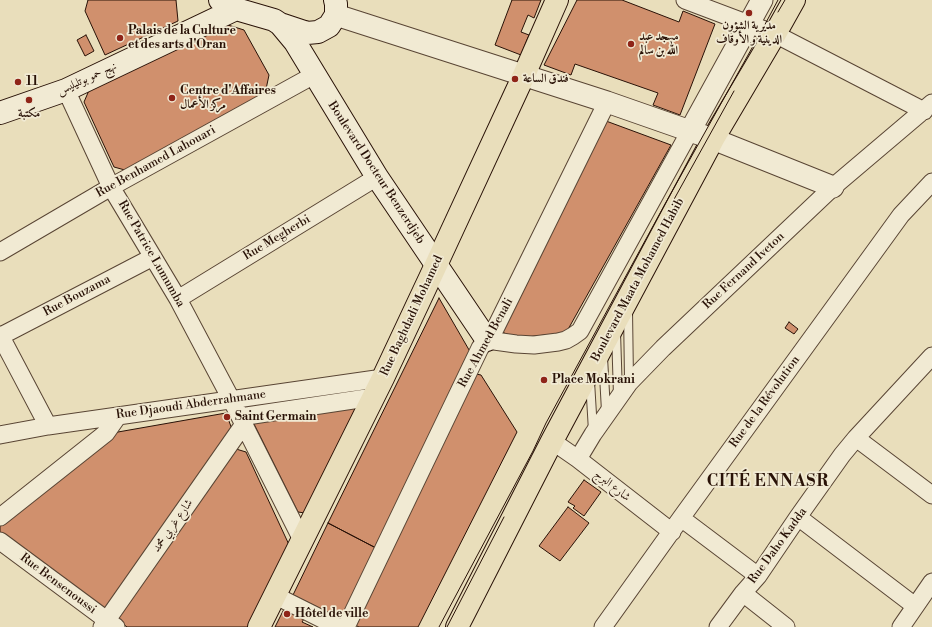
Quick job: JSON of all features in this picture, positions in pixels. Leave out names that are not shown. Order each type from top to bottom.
[{"type":"main road","name":"Rue Baghdadi Mohamed","points":[[259,627],[383,378],[524,75],[557,0]]},
{"type":"main road","name":"Boulevard Maata Mohamed Habib","points":[[457,627],[552,442],[628,299],[714,139],[794,0]]},
{"type":"main road","points":[[228,5],[274,20],[280,24],[307,33],[318,32],[329,26],[335,8]]},
{"type":"main road","name":"نهج حمو بوتليليس","points":[[0,113],[66,90],[228,5]]},
{"type":"main road","name":"Boulevard Docteur Benzerdjeb","points":[[280,24],[295,42],[377,177],[487,340]]},
{"type":"street","points":[[685,0],[775,34],[928,107]]},
{"type":"street","points":[[487,340],[534,345],[566,340],[580,331],[762,0]]},
{"type":"street","points":[[335,8],[524,75],[714,139],[833,187]]},
{"type":"street","name":"Rue Benhamed Lahouari","points":[[0,252],[111,187],[314,74]]},
{"type":"street","name":"Rue Patrice Lumumba","points":[[66,90],[111,187],[178,299],[232,399],[302,540]]},
{"type":"street","name":"Rue Ahmed Benali","points":[[346,627],[480,348],[495,329],[607,102]]},
{"type":"street","name":"Rue Fernand Iveton","points":[[578,459],[593,434],[629,383],[663,348],[833,187],[928,107]]},
{"type":"street","name":"Rue Megherbi","points":[[178,299],[377,177]]},
{"type":"street","name":"Rue de la Révolution","points":[[603,627],[901,215],[932,182]]},
{"type":"street","name":"Rue Bouzama","points":[[0,335],[152,257]]},
{"type":"street","points":[[0,335],[48,426]]},
{"type":"street","name":"Rue Daho Kadda","points":[[718,627],[743,593],[758,576],[842,455],[932,356]]},
{"type":"street","name":"Rue Djaoudi Abderrahmane","points":[[0,435],[48,426],[383,378]]},
{"type":"street","points":[[242,421],[373,397]]},
{"type":"street","points":[[0,517],[106,433],[118,416]]},
{"type":"street","name":"شارع غربي محمد","points":[[108,625],[242,421]]},
{"type":"street","points":[[856,438],[932,495]]},
{"type":"street","name":"شارع البرج","points":[[552,442],[578,459],[672,532]]},
{"type":"street","points":[[798,517],[915,606]]},
{"type":"street","points":[[681,518],[758,576]]},
{"type":"street","name":"Rue Bensenoussi","points":[[0,541],[108,625]]},
{"type":"street","points":[[901,627],[932,582]]},
{"type":"street","points":[[743,593],[786,627]]},
{"type":"street","points":[[274,595],[338,627]]},
{"type":"lane","points":[[628,299],[629,383]]},
{"type":"lane","points":[[616,322],[618,398]]},
{"type":"lane","points":[[603,346],[606,416]]},
{"type":"lane","points":[[590,370],[593,434]]},
{"type":"building","name":"Palais de la Culture et des arts d'Oran","points":[[88,0],[176,0],[178,21],[105,55],[85,11]]},
{"type":"building","points":[[512,0],[541,0],[534,18],[528,15],[521,32],[529,35],[521,55],[495,45]]},
{"type":"building","name":"مسجد عبد الله بن سالم","points":[[577,0],[622,0],[679,22],[683,11],[715,24],[680,115],[653,105],[658,93],[575,64],[571,75],[544,65]]},
{"type":"building","name":"Centre d'Affaires مركز الأعمال","points":[[228,25],[244,30],[269,75],[265,94],[132,172],[114,167],[84,102],[90,88]]},
{"type":"building","points":[[86,35],[94,51],[85,56],[77,40]]},
{"type":"building","points":[[606,121],[671,145],[566,333],[516,338],[502,332]]},
{"type":"building","points":[[439,298],[472,355],[376,548],[328,523]]},
{"type":"building","points":[[789,322],[798,329],[794,334],[785,328]]},
{"type":"building","points":[[471,373],[481,375],[517,432],[418,627],[359,627],[353,624]]},
{"type":"building","points":[[356,408],[305,513],[298,512],[252,420]]},
{"type":"building","points":[[226,413],[233,432],[110,609],[99,611],[0,535],[0,522],[118,432]]},
{"type":"building","points":[[236,449],[246,452],[291,549],[252,627],[127,627],[117,619]]},
{"type":"building","points":[[584,480],[601,492],[584,516],[573,508],[575,506],[568,502]]},
{"type":"building","points":[[568,507],[589,523],[560,561],[539,546]]},
{"type":"building","points":[[328,523],[376,548],[341,619],[293,595]]},
{"type":"building","name":"Hôtel de ville","points":[[284,609],[304,619],[302,622],[313,627],[275,627]]},
{"type":"tram line","points":[[439,627],[533,451],[546,423],[778,0]]},
{"type":"tram line","points":[[778,12],[785,0]]},
{"type":"tram line","points":[[672,203],[734,91]]},
{"type":"tram line","points":[[447,627],[504,517]]},
{"type":"place","name":"مديرية الشؤون الدينية و الأوقاف","points":[[749,13]]},
{"type":"place","name":"Palais de la Culture et des arts d'Oran","points":[[120,38]]},
{"type":"place","name":"مسجد عبد الله بن سالم","points":[[631,44]]},
{"type":"place","name":"فندق الساعة","points":[[515,79]]},
{"type":"place","name":"11","points":[[18,82]]},
{"type":"place","name":"Centre d'Affaires مركز الأعمال","points":[[172,98]]},
{"type":"place","name":"مكتبة","points":[[29,100]]},
{"type":"place","name":"Place Mokrani","points":[[544,380]]},
{"type":"place","name":"Saint Germain","points":[[227,417]]},
{"type":"place","name":"Hôtel de ville","points":[[287,614]]},
{"type":"district","name":"CITÉ ENNASR","points":[[768,482]]}]
